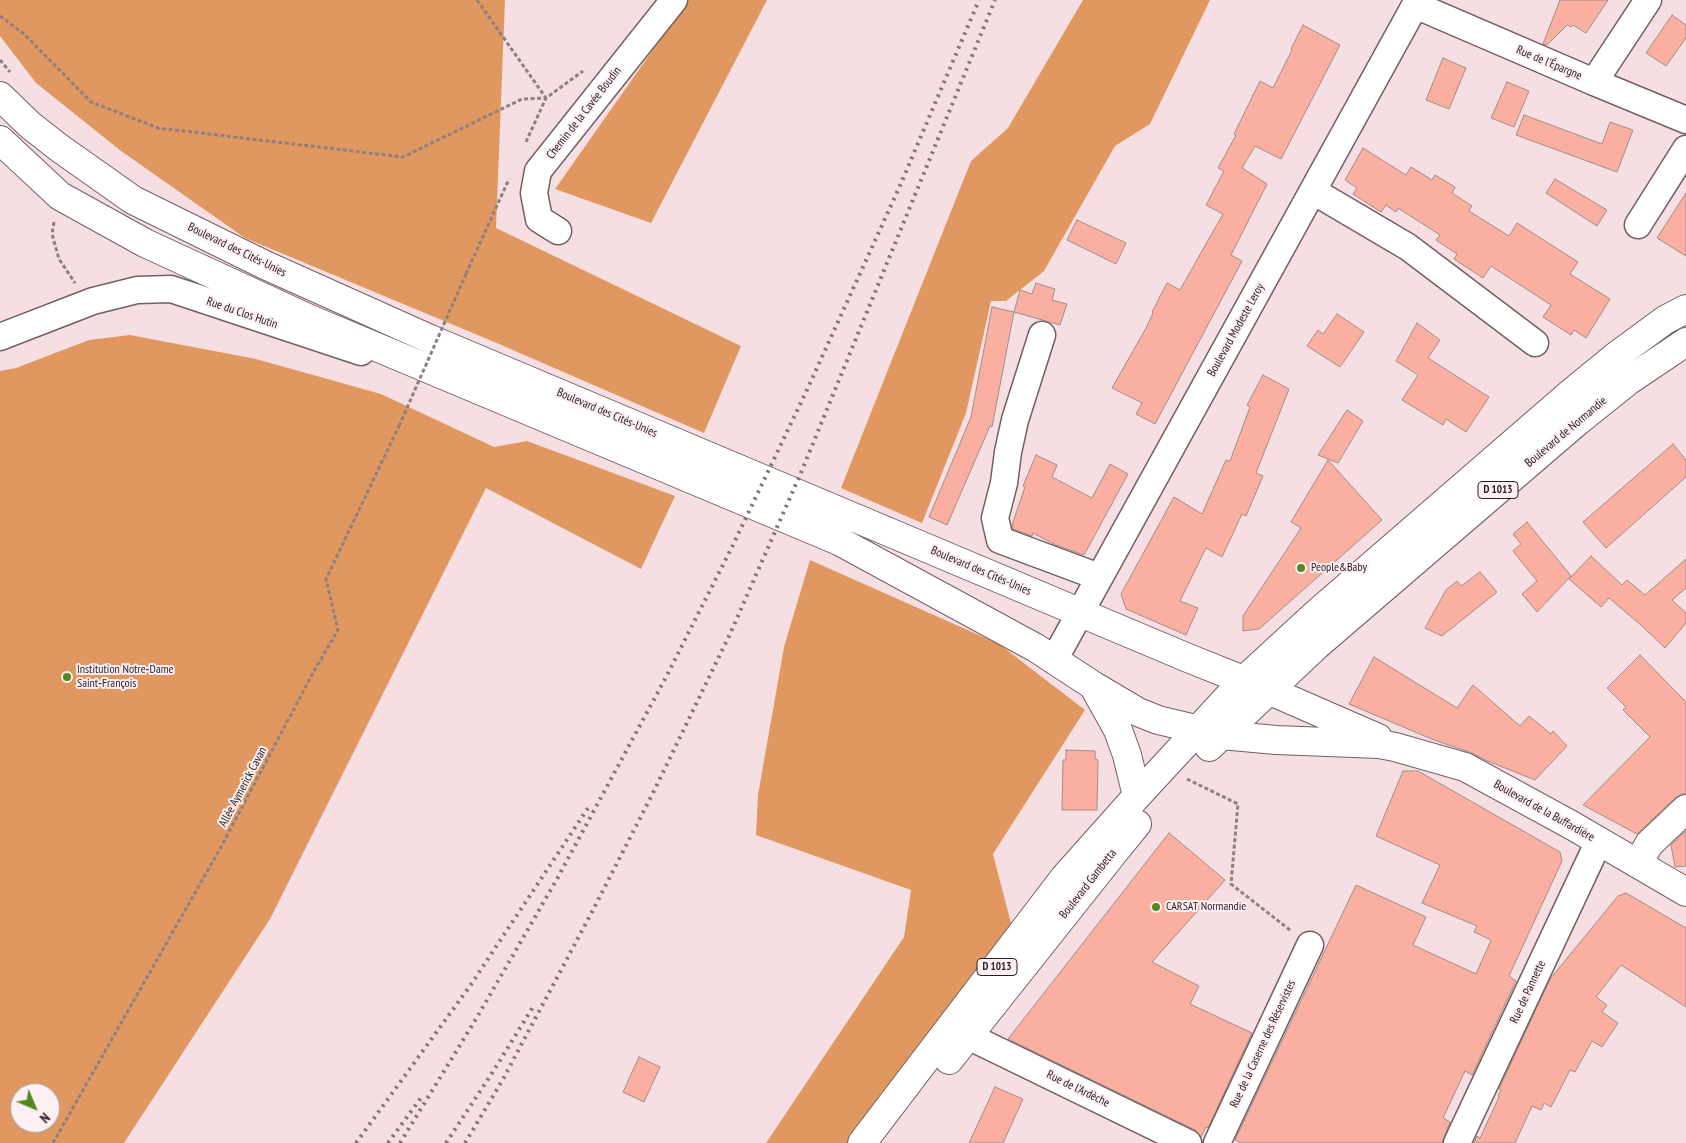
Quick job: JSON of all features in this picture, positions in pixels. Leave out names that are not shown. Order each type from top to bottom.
[{"type":"main road","name":"Boulevard des Cités-Unies","points":[[0,96],[30,125],[58,147],[133,200],[265,265],[430,338],[1255,686]]},
{"type":"main road","points":[[0,140],[60,196],[162,251],[312,320],[839,542],[1036,648],[1138,712],[1158,720],[1209,733]]},
{"type":"main road","name":"Boulevard de Normandie","points":[[1318,612],[1616,356],[1665,320],[1686,309]]},
{"type":"main road","name":"Boulevard de Normandie","points":[[1255,686],[1316,646],[1578,421],[1628,381],[1686,342]]},
{"type":"main road","points":[[1211,668],[1243,657],[1318,612]]},
{"type":"main road","name":"D 1013","points":[[862,1143],[1064,878],[1137,796],[1209,733],[1255,686],[1318,612]]},
{"type":"main road","points":[[1094,686],[1118,730],[1127,755],[1137,796]]},
{"type":"main road","name":"Boulevard de la Buffardière","points":[[1255,686],[1355,727],[1395,747]]},
{"type":"main road","name":"Boulevard de la Buffardière","points":[[1209,733],[1276,740],[1379,744],[1465,767],[1599,841],[1686,892]]},
{"type":"main road","name":"Boulevard Gambetta","points":[[885,1143],[1114,850],[1180,776],[1209,733]]},
{"type":"main road","points":[[1638,864],[1649,844],[1686,809]]},
{"type":"street","name":"Chemin de la Cavée Boudin","points":[[558,231],[539,219],[534,193],[538,171],[674,0]]},
{"type":"street","name":"Rue de l'Épargne","points":[[1416,2],[1594,82],[1648,0]]},
{"type":"street","name":"Boulevard Modeste Leroy","points":[[1054,660],[1416,2]]},
{"type":"street","points":[[1594,82],[1686,120]]},
{"type":"street","points":[[1638,225],[1686,149]]},
{"type":"street","points":[[1313,190],[1408,247],[1535,343]]},
{"type":"street","name":"Rue du Clos Hutin","points":[[0,337],[93,301],[137,290],[171,289],[484,393]]},
{"type":"street","points":[[1042,335],[1015,420],[1008,452],[1004,483],[995,518],[1000,540],[1099,577]]},
{"type":"street","name":"Rue de Pannette","points":[[1457,1143],[1599,841]]},
{"type":"street","name":"Rue de la Caserne des Réservistes","points":[[1217,1143],[1310,946]]},
{"type":"street","name":"Rue de l'Ardèche","points":[[968,1036],[1188,1143]]},
{"type":"path","points":[[477,0],[546,98]]},
{"type":"path","points":[[0,16],[24,34],[91,102],[158,128],[403,157],[522,99],[546,98]]},
{"type":"path","points":[[526,142],[546,98]]},
{"type":"path","name":"Allée Aymerick Cavan","points":[[53,1143],[221,847],[314,671],[338,630],[326,579],[399,426],[510,177]]},
{"type":"path","points":[[60,196],[52,234],[59,259],[74,282],[93,301]]},
{"type":"path","points":[[1180,776],[1238,804],[1231,884],[1310,946]]},
{"type":"shaded area","points":[[0,0],[505,0],[496,228],[741,346],[704,433],[492,341],[245,238],[121,151],[36,83],[0,36]]},
{"type":"shaded area","points":[[688,0],[767,0],[651,223],[555,189]]},
{"type":"shaded area","points":[[1083,0],[1210,0],[1150,124],[1115,146],[1044,271],[1006,301],[991,301],[966,413],[922,523],[841,488],[971,161],[1008,128]]},
{"type":"shaded area","points":[[130,335],[256,359],[381,394],[494,447],[527,441],[675,496],[641,569],[486,488],[270,919],[124,1143],[0,1143],[0,371],[16,368],[89,340]]},
{"type":"shaded area","points":[[810,560],[999,644],[1085,710],[993,854],[1013,931],[851,1143],[766,1143],[904,937],[911,890],[756,835],[758,795],[784,647]]},
{"type":"building","points":[[1560,0],[1608,0],[1586,33],[1573,25],[1571,27],[1567,25],[1547,45],[1543,44]]},
{"type":"building","points":[[1672,15],[1686,25],[1686,38],[1666,66],[1646,53]]},
{"type":"building","points":[[1303,25],[1340,45],[1281,159],[1255,146],[1242,168],[1267,184],[1231,255],[1242,261],[1155,424],[1136,414],[1142,403],[1112,388],[1146,328],[1167,283],[1180,290],[1223,214],[1206,205],[1224,171],[1218,168],[1236,135],[1234,134],[1260,81],[1273,88]]},
{"type":"building","points":[[1443,58],[1466,68],[1449,109],[1426,100]]},
{"type":"building","points":[[1507,82],[1529,91],[1514,127],[1491,118]]},
{"type":"building","points":[[1524,115],[1602,144],[1610,122],[1633,130],[1617,172],[1516,135]]},
{"type":"building","points":[[1363,148],[1406,175],[1411,167],[1432,180],[1435,175],[1455,187],[1452,193],[1472,206],[1469,211],[1509,236],[1517,223],[1578,262],[1570,274],[1610,299],[1586,338],[1574,330],[1571,335],[1543,317],[1551,305],[1491,266],[1483,278],[1454,259],[1457,254],[1436,240],[1440,235],[1398,208],[1396,212],[1386,205],[1381,212],[1353,194],[1357,188],[1345,180]]},
{"type":"building","points":[[1555,179],[1607,210],[1597,226],[1546,193]]},
{"type":"building","points":[[1686,193],[1686,256],[1657,238]]},
{"type":"building","points":[[1077,220],[1126,243],[1116,264],[1067,240]]},
{"type":"building","points":[[1036,283],[1055,289],[1052,300],[1067,304],[1060,325],[1014,312],[1020,290],[1032,294]]},
{"type":"building","points":[[992,307],[1014,312],[992,427],[990,426],[947,525],[929,517],[971,417]]},
{"type":"building","points":[[1337,314],[1364,332],[1340,367],[1307,346],[1318,330],[1323,334]]},
{"type":"building","points":[[1417,323],[1440,340],[1428,358],[1489,397],[1466,432],[1446,419],[1443,425],[1402,400],[1418,375],[1396,361]]},
{"type":"building","points":[[1263,375],[1289,389],[1256,473],[1263,476],[1246,516],[1242,514],[1222,557],[1206,548],[1180,601],[1198,608],[1186,635],[1126,609],[1121,594],[1174,497],[1202,514],[1226,460],[1230,461],[1250,407],[1247,405]]},
{"type":"building","points":[[1347,410],[1363,421],[1338,463],[1318,455]]},
{"type":"building","points":[[1673,444],[1686,460],[1686,477],[1606,548],[1583,522]]},
{"type":"building","points":[[1036,455],[1057,465],[1052,477],[1092,498],[1110,464],[1128,474],[1084,555],[1056,545],[1033,533],[1032,536],[1013,529],[1012,525],[1025,487],[1023,486]]},
{"type":"building","name":"People&Baby","points":[[1328,460],[1382,520],[1259,629],[1243,631],[1243,616],[1301,528],[1291,522]]},
{"type":"building","points":[[1527,522],[1571,576],[1537,612],[1522,594],[1537,581],[1513,551],[1521,544],[1513,534]]},
{"type":"building","points":[[1591,556],[1622,585],[1627,580],[1645,595],[1686,559],[1686,588],[1672,600],[1686,613],[1686,623],[1665,648],[1609,598],[1601,607],[1569,579]]},
{"type":"building","points":[[1480,572],[1497,592],[1442,636],[1425,628],[1446,590],[1457,581],[1461,586]]},
{"type":"building","points":[[1640,655],[1686,702],[1686,794],[1675,798],[1637,834],[1583,805],[1650,737],[1623,710],[1626,707],[1607,688]]},
{"type":"building","points":[[1374,657],[1457,708],[1473,685],[1520,726],[1529,716],[1551,734],[1553,731],[1567,746],[1535,780],[1349,704]]},
{"type":"building","points":[[1066,750],[1095,751],[1095,759],[1098,760],[1097,810],[1062,810],[1063,760],[1066,760]]},
{"type":"building","points":[[1403,771],[1418,771],[1560,852],[1562,861],[1509,976],[1516,981],[1472,1075],[1465,1071],[1443,1118],[1450,1122],[1442,1143],[1241,1143],[1235,1140],[1356,885],[1426,917],[1413,945],[1476,974],[1491,940],[1474,932],[1477,926],[1422,903],[1440,865],[1376,836]]},
{"type":"building","points":[[1686,831],[1686,866],[1675,867],[1671,845]]},
{"type":"building","points":[[1169,833],[1225,880],[1152,962],[1199,986],[1190,1004],[1252,1033],[1208,1128],[1206,1127],[1201,1137],[1195,1130],[1008,1039]]},
{"type":"building","points":[[1626,893],[1686,928],[1686,1007],[1621,965],[1596,997],[1607,1005],[1602,1012],[1618,1023],[1602,1047],[1592,1041],[1575,1072],[1570,1070],[1551,1107],[1544,1103],[1541,1110],[1532,1106],[1515,1143],[1474,1143],[1477,1136],[1480,1138],[1499,1097],[1501,1090],[1499,1089],[1550,979],[1618,896]]},
{"type":"building","points":[[639,1057],[660,1067],[644,1102],[623,1092]]},
{"type":"building","points":[[995,1087],[1023,1099],[1003,1143],[969,1143]]},
{"type":"railway","points":[[400,1143],[476,1019],[557,879],[665,679],[732,547],[806,392],[899,188],[979,0]]},
{"type":"railway","points":[[465,1143],[502,1081],[593,910],[654,791],[730,634],[800,475],[995,0]]},
{"type":"railway","points":[[356,1143],[470,986],[588,808]]},
{"type":"railway","points":[[446,1143],[533,1007]]},
{"type":"railway","points":[[388,1143],[423,1095]]},
{"type":"place","name":"People&Baby","points":[[1301,568]]},
{"type":"place","name":"Institution Notre‐Dame Saint‐François","points":[[67,677]]},
{"type":"place","name":"CARSAT Normandie","points":[[1156,907]]}]
